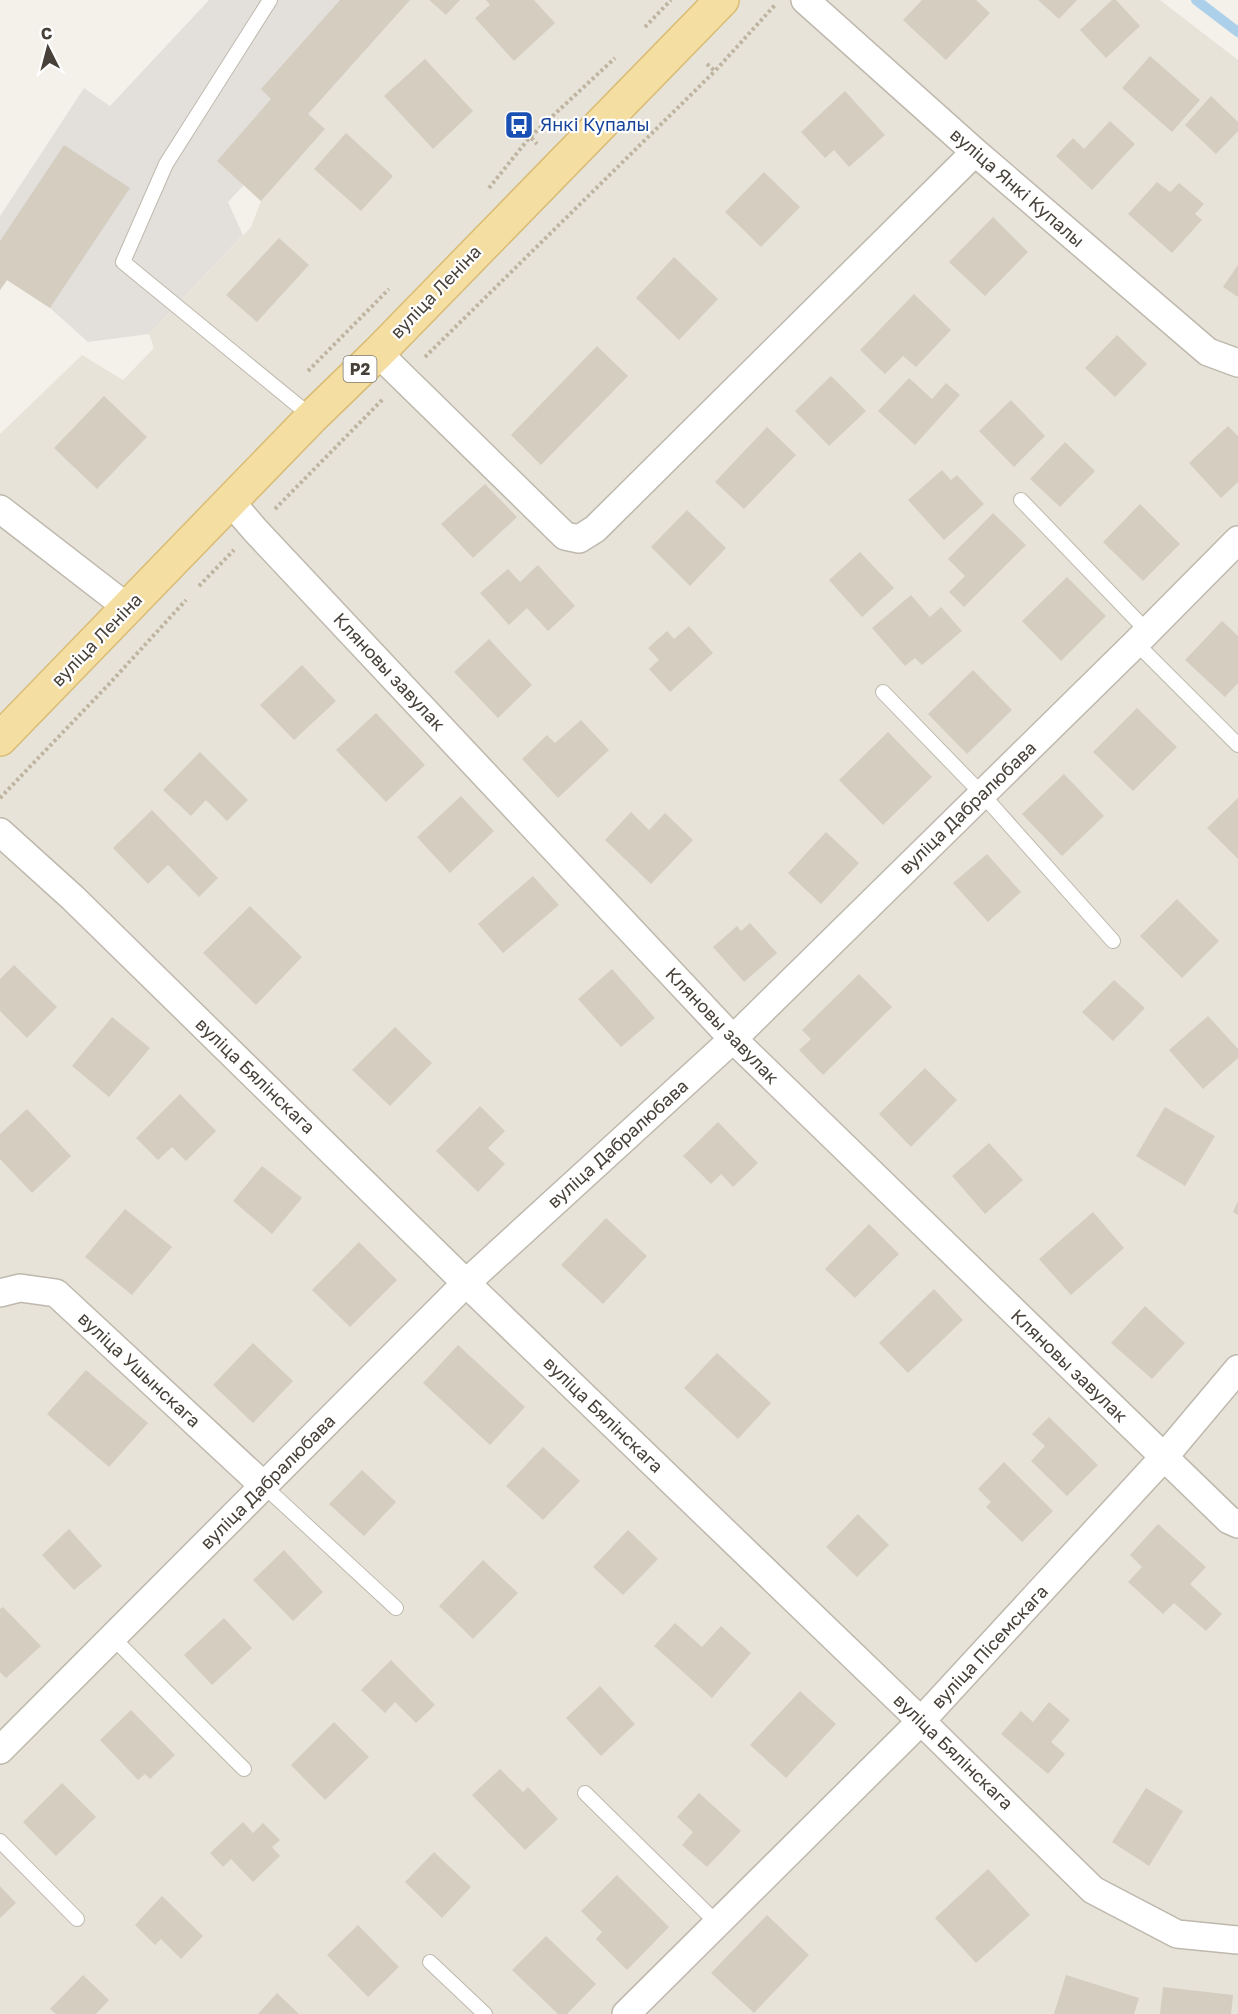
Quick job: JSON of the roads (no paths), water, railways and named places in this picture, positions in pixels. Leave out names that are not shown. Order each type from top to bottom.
[{"type":"main road","name":"вуліца Леніна","points":[[0,739],[312,417],[722,0]]},
{"type":"street","name":"вуліца Янкі Купалы","points":[[805,0],[975,152],[1208,351],[1238,363]]},
{"type":"street","points":[[378,352],[565,536],[579,539],[595,530],[975,152]]},
{"type":"street","name":"Кляновы завулак","points":[[231,502],[733,1039],[1229,1520],[1238,1524]]},
{"type":"street","points":[[0,509],[128,608]]},
{"type":"street","name":"вуліца Дабралюбава","points":[[0,1750],[466,1283],[733,1039],[1238,540]]},
{"type":"street","name":"вуліца Бялінскага","points":[[0,832],[82,906],[466,1283],[1093,1890],[1177,1934],[1238,1940]]},
{"type":"street","name":"вуліца Ушынскага","points":[[0,1293],[20,1288],[56,1293],[264,1486]]},
{"type":"street","name":"вуліца Пісемскага","points":[[626,2014],[921,1721],[1164,1457],[1238,1369]]},
{"type":"lane","points":[[270,0],[166,164],[123,262],[312,417]]},
{"type":"lane","points":[[1021,500],[1238,745]]},
{"type":"lane","points":[[883,692],[982,794],[1113,941]]},
{"type":"lane","points":[[264,1486],[396,1608]]},
{"type":"lane","points":[[113,1638],[244,1769]]},
{"type":"lane","points":[[585,1793],[718,1924]]},
{"type":"lane","points":[[0,1841],[77,1919]]},
{"type":"lane","points":[[430,1962],[485,2014]]},
{"type":"waterway","points":[[1196,0],[1238,32]]},
{"type":"place","name":"Янкі Купалы","points":[[519,125]]}]
